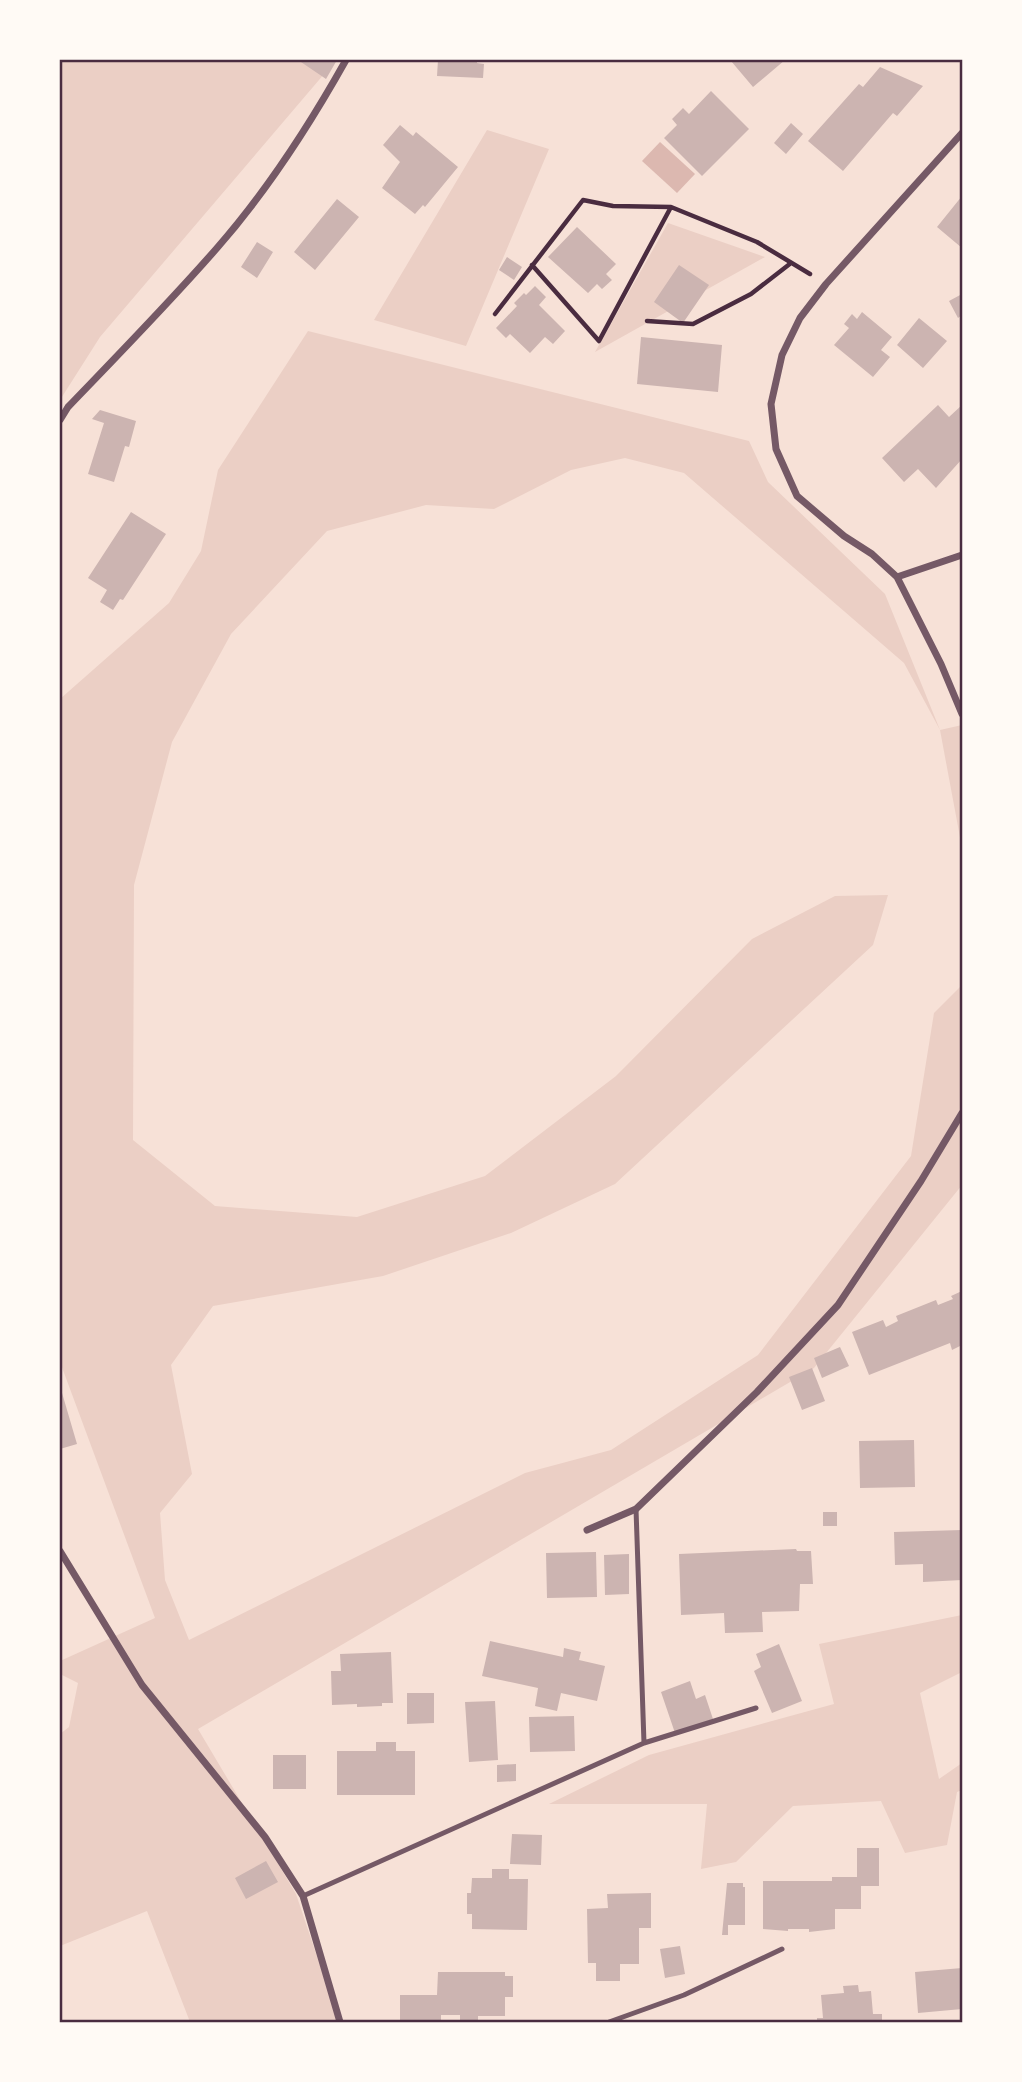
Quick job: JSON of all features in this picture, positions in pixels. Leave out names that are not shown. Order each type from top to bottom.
[{"type":"street","points":[[60,420],[68,408],[227,236],[269,182],[322,103],[346,60]]},
{"type":"street","points":[[962,133],[826,284],[800,317],[782,355],[771,404],[776,449],[797,496],[844,536],[872,554],[897,577],[941,664],[962,714]]},
{"type":"street","points":[[897,577],[962,555]]},
{"type":"street","points":[[587,1530],[636,1509],[757,1392],[838,1305],[921,1181],[962,1113]]},
{"type":"street","points":[[60,1551],[142,1685],[265,1837],[303,1896],[340,2022]]},
{"type":"lane","points":[[636,1509],[644,1743]]},
{"type":"lane","points":[[303,1896],[644,1743],[755,1708]]},
{"type":"lane","points":[[609,2022],[684,1995],[782,1949]]},
{"type":"path","points":[[495,314],[583,200],[613,206],[671,207],[757,242],[826,284]]},
{"type":"path","points":[[532,265],[599,341],[671,207]]},
{"type":"path","points":[[647,321],[693,324],[751,294],[791,263]]},
{"type":"shaded area","points":[[60,60],[336,60],[100,337],[60,400]]},
{"type":"shaded area","points":[[487,130],[549,149],[466,346],[374,320]]},
{"type":"shaded area","points":[[660,142],[695,174],[677,193],[642,161]]},
{"type":"shaded area","points":[[668,223],[765,257],[595,352]]},
{"type":"shaded area","points":[[308,331],[749,441],[768,482],[885,594],[940,730],[904,663],[684,473],[625,458],[571,470],[494,509],[426,505],[327,531],[231,634],[172,742],[134,885],[133,1140],[215,1206],[357,1217],[485,1176],[616,1076],[752,939],[835,896],[888,895],[873,945],[615,1184],[511,1233],[383,1276],[213,1306],[171,1365],[192,1474],[160,1513],[165,1580],[189,1640],[525,1473],[611,1450],[758,1355],[911,1156],[934,1013],[962,985],[962,1185],[814,1368],[198,1729],[296,1894],[339,2022],[190,2022],[147,1911],[60,1946],[60,1734],[69,1727],[78,1683],[60,1674],[60,1661],[155,1618],[60,1362],[60,699],[169,603],[201,551],[218,470]]},
{"type":"shaded area","points":[[962,725],[962,848],[940,730]]},
{"type":"shaded area","points":[[962,1615],[962,1672],[920,1693],[939,1779],[962,1763],[962,1790],[957,1792],[947,1845],[905,1853],[881,1801],[793,1806],[736,1862],[701,1869],[707,1804],[549,1804],[649,1755],[834,1704],[819,1644]]},
{"type":"building","points":[[298,60],[337,60],[326,79]]},
{"type":"building","points":[[438,60],[477,60],[477,63],[484,64],[483,78],[437,76]]},
{"type":"building","points":[[785,60],[753,87],[731,61]]},
{"type":"building","points":[[880,67],[923,86],[897,116],[893,113],[843,171],[808,141],[859,84],[863,87]]},
{"type":"building","points":[[711,91],[749,129],[702,176],[664,138],[677,125],[672,119],[683,108],[689,114]]},
{"type":"building","points":[[791,123],[803,134],[786,154],[774,143]]},
{"type":"building","points":[[400,125],[413,136],[416,132],[458,167],[425,207],[423,205],[415,214],[382,188],[400,162],[383,145]]},
{"type":"building","points":[[962,196],[962,248],[937,227]]},
{"type":"building","points":[[337,199],[359,217],[315,270],[294,252]]},
{"type":"building","points":[[577,227],[616,264],[606,274],[612,280],[602,289],[597,284],[588,293],[548,257]]},
{"type":"building","points":[[257,242],[273,252],[257,278],[241,267]]},
{"type":"building","points":[[507,257],[522,267],[514,280],[499,270]]},
{"type":"building","points":[[679,265],[709,285],[683,323],[654,302]]},
{"type":"building","points":[[535,286],[546,297],[539,305],[565,331],[553,344],[545,337],[530,353],[510,334],[506,338],[496,328],[517,306],[514,303]]},
{"type":"building","points":[[962,294],[962,315],[958,318],[949,301]]},
{"type":"building","points":[[862,312],[892,337],[881,350],[890,357],[873,377],[834,345],[849,328],[844,324],[852,314],[857,319]]},
{"type":"building","points":[[919,318],[947,341],[923,368],[897,345]]},
{"type":"building","points":[[641,337],[722,345],[718,392],[637,384]]},
{"type":"building","points":[[938,405],[949,417],[962,405],[962,459],[936,488],[918,469],[904,482],[882,458]]},
{"type":"building","points":[[100,410],[136,421],[129,447],[125,446],[114,482],[88,474],[104,423],[92,419]]},
{"type":"building","points":[[131,512],[166,534],[123,600],[120,599],[113,610],[100,602],[107,590],[88,578]]},
{"type":"building","points":[[962,1291],[962,1345],[952,1350],[950,1343],[869,1375],[852,1332],[883,1320],[886,1327],[898,1321],[896,1316],[936,1300],[938,1305],[953,1299],[951,1296]]},
{"type":"building","points":[[840,1347],[849,1366],[822,1378],[814,1358]]},
{"type":"building","points":[[812,1368],[825,1401],[802,1410],[789,1377]]},
{"type":"building","points":[[60,1386],[77,1444],[60,1449]]},
{"type":"building","points":[[914,1440],[915,1487],[860,1488],[859,1441]]},
{"type":"building","points":[[823,1512],[837,1512],[837,1526],[823,1526]]},
{"type":"building","points":[[962,1530],[962,1580],[923,1582],[923,1564],[895,1565],[894,1532]]},
{"type":"building","points":[[796,1549],[811,1551],[813,1584],[800,1584],[799,1611],[762,1612],[763,1632],[725,1633],[724,1613],[681,1615],[679,1554]]},
{"type":"building","points":[[596,1552],[597,1597],[547,1598],[546,1553]]},
{"type":"building","points":[[629,1554],[629,1594],[605,1595],[604,1555]]},
{"type":"building","points":[[490,1641],[563,1657],[564,1648],[581,1652],[579,1660],[605,1666],[597,1701],[561,1693],[557,1711],[535,1706],[538,1688],[482,1676]]},
{"type":"building","points":[[779,1644],[802,1701],[772,1713],[754,1671],[761,1667],[756,1654]]},
{"type":"building","points":[[391,1652],[393,1703],[357,1707],[357,1704],[332,1705],[331,1671],[341,1671],[340,1654]]},
{"type":"building","points":[[690,1681],[696,1699],[705,1695],[713,1719],[675,1733],[661,1692]]},
{"type":"building","points":[[407,1693],[434,1693],[434,1723],[407,1724]]},
{"type":"building","points":[[495,1701],[498,1760],[469,1762],[465,1702]]},
{"type":"building","points":[[574,1716],[575,1751],[530,1752],[529,1717]]},
{"type":"building","points":[[376,1742],[396,1742],[396,1751],[415,1751],[415,1795],[337,1795],[337,1751],[376,1751]]},
{"type":"building","points":[[273,1755],[306,1755],[306,1789],[273,1789]]},
{"type":"building","points":[[516,1764],[516,1781],[497,1782],[497,1765]]},
{"type":"building","points":[[512,1834],[542,1835],[541,1865],[510,1864]]},
{"type":"building","points":[[857,1848],[879,1848],[879,1886],[861,1886],[861,1909],[835,1909],[835,1929],[809,1932],[809,1929],[763,1929],[763,1881],[832,1881],[832,1877],[857,1877]]},
{"type":"building","points":[[266,1861],[278,1882],[246,1899],[235,1878]]},
{"type":"building","points":[[492,1869],[509,1869],[509,1879],[528,1879],[527,1930],[472,1929],[472,1914],[467,1914],[467,1893],[471,1893],[472,1878],[492,1878]]},
{"type":"building","points":[[727,1883],[743,1883],[745,1887],[745,1925],[728,1925],[728,1935],[722,1935]]},
{"type":"building","points":[[651,1893],[651,1928],[639,1928],[639,1964],[620,1964],[620,1981],[596,1981],[596,1963],[588,1963],[587,1909],[608,1908],[607,1894]]},
{"type":"building","points":[[680,1946],[685,1974],[665,1978],[660,1949]]},
{"type":"building","points":[[962,1968],[962,2009],[918,2013],[915,1972]]},
{"type":"building","points":[[438,1972],[505,1972],[505,1976],[513,1976],[513,1997],[505,1997],[505,2016],[478,2016],[478,2022],[460,2022],[460,2015],[441,2015],[441,2022],[400,2022],[400,1995],[437,1995]]},
{"type":"building","points":[[858,1985],[859,1992],[871,1991],[873,2014],[882,2014],[882,2022],[817,2022],[817,2018],[823,2018],[821,1995],[844,1993],[843,1986]]}]
